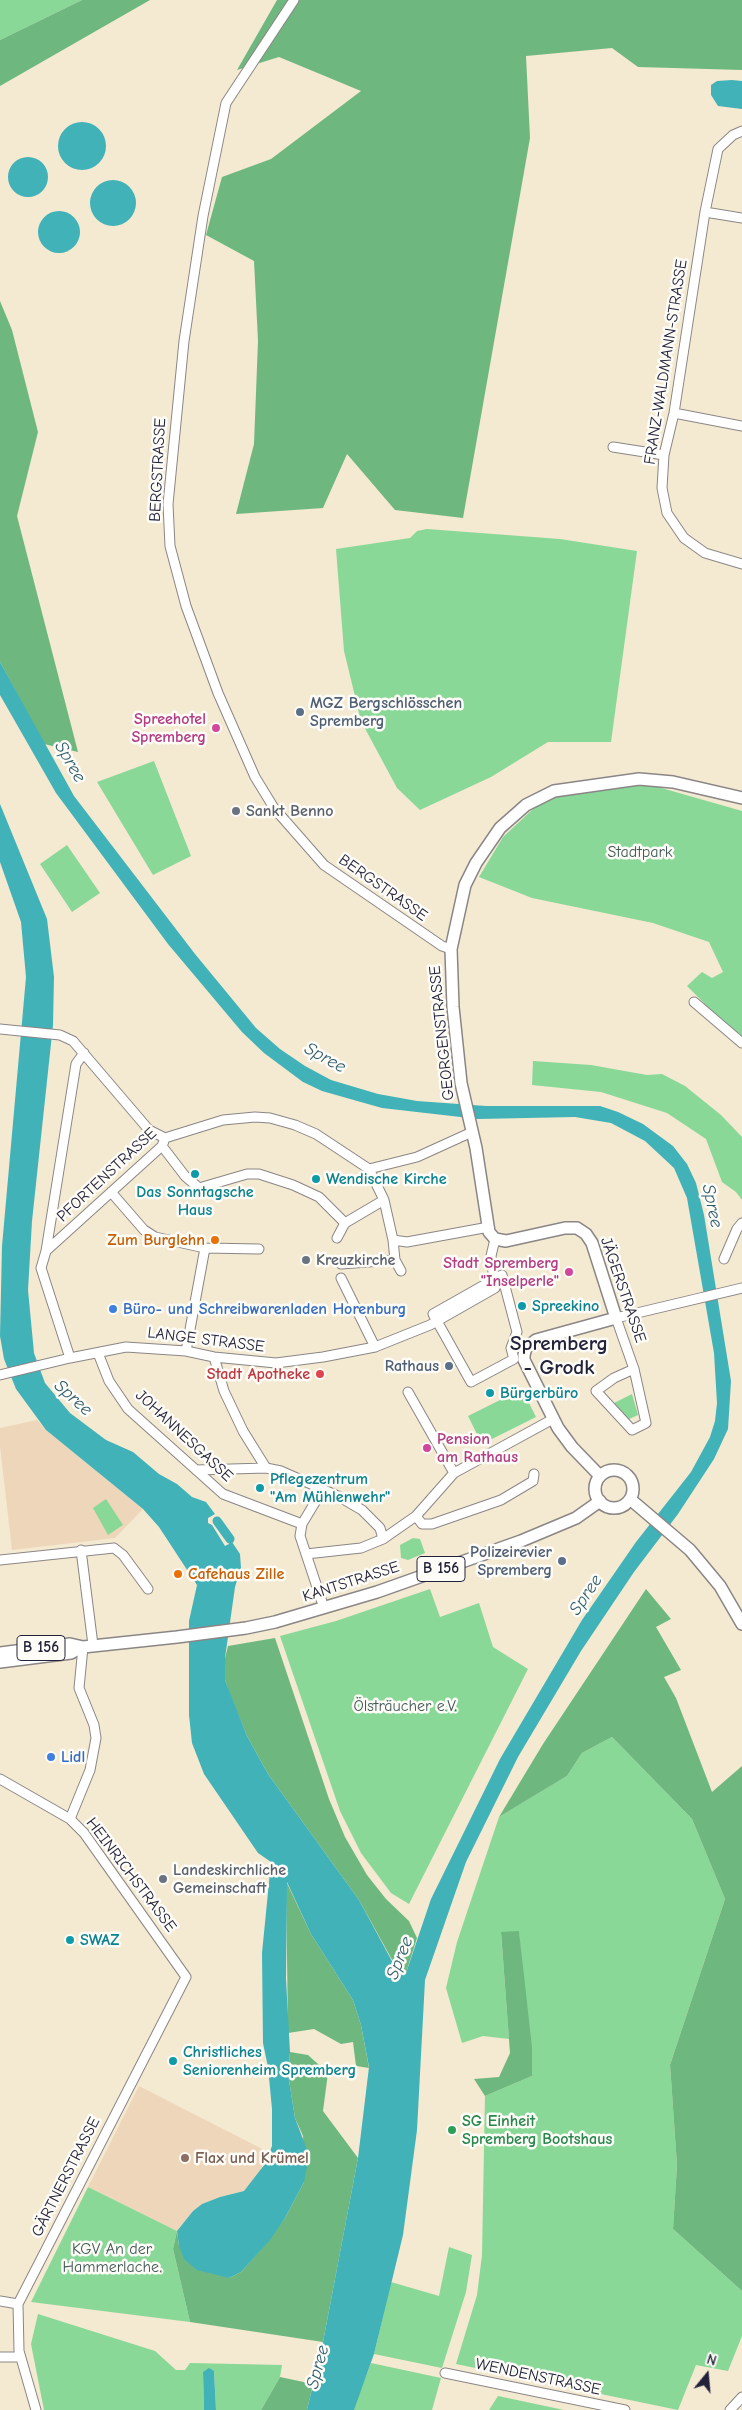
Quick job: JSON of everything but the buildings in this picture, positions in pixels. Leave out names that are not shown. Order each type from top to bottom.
[{"type":"main road","name":"GEORGENSTRASSE","points":[[491,1233],[461,1083],[453,1007],[450,949],[465,885],[476,863],[500,828],[526,805],[554,791],[639,779],[673,782],[742,798]]},
{"type":"main road","name":"JÄGERSTRASSE","points":[[491,1233],[506,1241],[564,1228],[576,1228],[586,1234],[592,1243],[616,1318]]},
{"type":"main road","points":[[600,1476],[572,1448],[553,1419],[524,1360],[526,1348],[536,1340],[616,1318]]},
{"type":"main road","points":[[611,1470],[623,1472],[631,1481],[632,1493],[630,1498],[626,1503],[616,1507],[610,1507],[600,1501],[595,1486],[600,1476],[611,1470]]},
{"type":"main road","points":[[630,1498],[690,1550],[711,1575],[742,1624]]},
{"type":"main road","name":"KANTSTRASSE","points":[[86,1646],[177,1638],[246,1628],[324,1608],[476,1558],[558,1527],[576,1518],[600,1501]]},
{"type":"main road","name":"B 156","points":[[0,1653],[70,1644],[86,1646]]},
{"type":"main road","name":"B 156","points":[[0,1662],[71,1653],[86,1646]]},
{"type":"street","name":"BERGSTRASSE","points":[[294,0],[226,103],[203,216],[184,341],[169,485],[170,546],[186,606],[218,693],[255,777],[274,808],[324,865],[442,946],[450,949]]},
{"type":"street","name":"FRANZ-WALDMANN-STRASSE","points":[[742,131],[733,134],[718,149],[705,212],[674,413],[664,455],[662,488],[668,513],[684,538],[705,552],[742,564]]},
{"type":"street","points":[[705,212],[742,218]]},
{"type":"street","points":[[674,413],[742,426]]},
{"type":"street","points":[[613,446],[664,455]]},
{"type":"street","points":[[694,1002],[742,1044]]},
{"type":"street","points":[[0,1029],[60,1035],[73,1041],[149,1130],[164,1142],[185,1176],[199,1188],[247,1174],[259,1174],[292,1185],[319,1197],[345,1223]]},
{"type":"street","points":[[70,1358],[41,1268],[46,1251],[76,1064],[84,1053]]},
{"type":"street","name":"PFORTENSTRASSE","points":[[46,1251],[164,1142],[223,1120],[256,1116],[295,1125],[316,1134],[369,1169]]},
{"type":"street","points":[[401,1271],[395,1260],[394,1240],[384,1200],[369,1169],[417,1157],[471,1128]]},
{"type":"street","points":[[111,1192],[144,1230],[155,1237],[205,1248],[259,1249]]},
{"type":"street","points":[[337,1238],[345,1223],[384,1200]]},
{"type":"street","points":[[724,1259],[737,1229],[742,1223]]},
{"type":"street","points":[[394,1240],[406,1242],[491,1233],[494,1280],[502,1276],[518,1332],[511,1348],[514,1359],[471,1382],[433,1323]]},
{"type":"street","points":[[186,1351],[205,1248]]},
{"type":"street","points":[[341,1264],[395,1260]]},
{"type":"street","points":[[342,1278],[375,1347]]},
{"type":"street","name":"LANGE STRASSE","points":[[0,1375],[126,1347],[186,1351],[214,1357],[276,1363],[323,1357],[375,1347],[433,1323],[496,1288],[494,1280]]},
{"type":"street","points":[[616,1318],[680,1301],[742,1288]]},
{"type":"street","name":"JÄGERSTRASSE","points":[[616,1318],[634,1369],[646,1422],[632,1430],[596,1391],[614,1378],[634,1369]]},
{"type":"street","name":"JOHANNESGASSE","points":[[98,1353],[109,1381],[128,1409],[223,1494],[302,1524]]},
{"type":"street","points":[[214,1357],[224,1391],[243,1431],[266,1468]]},
{"type":"street","points":[[408,1392],[454,1473]]},
{"type":"street","points":[[306,1554],[361,1548],[383,1539],[416,1516],[454,1473],[553,1419]]},
{"type":"street","points":[[196,1470],[266,1468],[281,1471],[323,1489],[362,1510],[380,1528],[383,1539]]},
{"type":"street","points":[[416,1516],[422,1524],[432,1524],[501,1500],[533,1481],[534,1474]]},
{"type":"street","points":[[323,1489],[302,1524],[300,1536],[324,1608]]},
{"type":"street","points":[[0,1560],[104,1547],[118,1549],[148,1589]]},
{"type":"street","points":[[70,1819],[90,1770],[96,1738],[94,1725],[79,1688],[86,1646],[82,1550]]},
{"type":"street","name":"HEINRICHSTRASSE","points":[[0,1778],[70,1819],[84,1833],[180,1967]]},
{"type":"street","name":"GÄRTNERSTRASSE","points":[[36,2410],[20,2357],[18,2304],[186,1977],[180,1967]]},
{"type":"street","points":[[0,2301],[18,2304]]},
{"type":"street","points":[[0,2357],[20,2357]]},
{"type":"street","name":"WENDENSTRASSE","points":[[445,2373],[625,2410]]},
{"type":"street","points":[[730,2410],[742,2397]]},
{"type":"shaded area","points":[[37,1420],[46,1430],[143,1509],[115,1538],[12,1550],[0,1446],[0,1428]]},
{"type":"shaded area","name":"Flax und Krümel","points":[[139,2086],[270,2153],[255,2180],[244,2191],[202,2204],[193,2211],[177,2231],[88,2187]]},
{"type":"green space","points":[[0,0],[82,0],[0,40]]},
{"type":"green space","points":[[82,0],[150,0],[0,86],[0,40]]},
{"type":"green space","points":[[277,0],[742,0],[742,70],[638,67],[612,48],[526,56],[530,138],[463,518],[395,510],[347,454],[323,508],[236,514],[254,444],[258,341],[254,261],[206,235],[222,177],[271,159],[361,91],[279,57],[237,70]]},
{"type":"green space","points":[[0,301],[12,330],[38,432],[17,516],[78,752],[44,744],[0,662]]},
{"type":"green space","points":[[427,529],[560,539],[637,551],[611,742],[548,742],[491,777],[420,810],[397,788],[361,721],[344,651],[336,549],[410,538],[417,531]]},
{"type":"green space","points":[[154,761],[191,856],[153,875],[97,782]]},
{"type":"green space","name":"Stadtpark","points":[[624,784],[651,785],[742,811],[742,1041],[705,1008],[704,1003],[687,986],[702,972],[712,978],[723,972],[709,942],[653,923],[532,898],[479,877],[503,837],[533,809],[554,796]]},
{"type":"green space","points":[[67,845],[100,893],[72,912],[40,864]]},
{"type":"green space","points":[[533,1061],[591,1065],[647,1075],[662,1074],[685,1086],[721,1115],[742,1137],[742,1200],[736,1192],[722,1182],[706,1139],[667,1113],[601,1092],[532,1085]]},
{"type":"green space","points":[[522,1389],[536,1417],[482,1444],[468,1416]]},
{"type":"green space","points":[[632,1394],[638,1415],[627,1420],[614,1403]]},
{"type":"green space","points":[[106,1499],[123,1525],[108,1535],[93,1508]]},
{"type":"green space","points":[[413,1538],[420,1539],[425,1553],[408,1560],[401,1558],[400,1545]]},
{"type":"green space","name":"Ölsträucher e.V.","points":[[430,1589],[440,1617],[479,1603],[493,1647],[528,1669],[409,1904],[391,1893],[361,1853],[340,1811],[280,1636],[336,1621]]},
{"type":"green space","points":[[646,1589],[671,1619],[656,1627],[681,1670],[664,1677],[676,1698],[712,1792],[742,1766],[742,2291],[673,2229],[677,2165],[670,2065],[725,1899],[692,1819],[612,1737],[582,1753],[567,1776],[499,1817],[543,1744]]},
{"type":"green space","points":[[275,1638],[329,1799],[345,1837],[367,1875],[386,1899],[409,1921],[417,1938],[406,1973],[401,1976],[359,1900],[268,1774],[247,1736],[231,1697],[225,1680],[225,1658],[228,1646]]},
{"type":"green space","points":[[612,1737],[692,1819],[725,1899],[670,2065],[677,2165],[673,2229],[742,2291],[742,2336],[728,2371],[696,2365],[678,2410],[456,2364],[477,2295],[482,2255],[485,2096],[532,2076],[519,1932],[501,1933],[509,2039],[483,2036],[462,2043],[446,1988],[457,1942],[499,1817],[567,1776],[582,1753]]},
{"type":"green space","points":[[286,1881],[311,1934],[353,2000],[361,2025],[369,2068],[356,2066],[353,2042],[341,2044],[314,2029],[288,2033]]},
{"type":"green space","points":[[519,1931],[532,2047],[532,2076],[485,2096],[474,2079],[499,2077],[510,2053],[501,1932]]},
{"type":"green space","points":[[290,2052],[308,2055],[328,2073],[323,2111],[358,2158],[323,2342],[190,2322],[173,2249],[177,2231],[179,2246],[229,2278],[241,2272],[285,2218],[304,2182],[303,2136],[295,2118],[288,2074]]},
{"type":"green space","name":"KGV An der Hammerlache.","points":[[88,2187],[177,2231],[173,2249],[190,2322],[31,2302]]},
{"type":"green space","points":[[449,2247],[472,2255],[466,2292],[442,2368],[374,2354],[391,2282],[439,2296]]},
{"type":"green space","points":[[38,2314],[155,2351],[176,2370],[185,2370],[190,2363],[282,2365],[280,2377],[261,2410],[216,2410],[214,2371],[203,2372],[204,2410],[44,2410],[31,2344]]},
{"type":"green space","points":[[371,2363],[441,2378],[432,2410],[353,2410]]},
{"type":"green space","points":[[280,2377],[313,2384],[307,2410],[261,2410]]},
{"type":"green space","points":[[498,2396],[564,2410],[489,2410]]},
{"type":"water","points":[[717,81],[742,81],[742,109],[718,106],[711,95],[711,85]]},
{"type":"water","points":[[77,122],[87,122],[96,126],[102,132],[105,137],[105,155],[96,166],[87,170],[77,170],[68,166],[62,160],[58,151],[58,141],[62,132],[68,126]]},
{"type":"water","points":[[32,157],[39,160],[45,166],[48,177],[47,185],[39,194],[32,197],[24,197],[17,194],[9,185],[8,173],[11,166],[20,158]]},
{"type":"water","points":[[118,180],[122,181],[132,190],[135,194],[135,212],[126,222],[118,226],[108,226],[100,222],[91,212],[90,198],[94,190],[104,181]]},
{"type":"water","points":[[59,211],[74,217],[80,232],[74,247],[59,253],[44,247],[38,232],[44,217]]},
{"type":"water","name":"Spree","points":[[0,662],[74,796],[195,954],[256,1028],[280,1049],[305,1066],[331,1080],[378,1094],[417,1101],[486,1106],[600,1106],[618,1112],[643,1124],[673,1146],[687,1164],[696,1183],[704,1215],[731,1381],[728,1429],[714,1459],[678,1514],[634,1572],[581,1651],[518,1757],[466,1862],[425,1980],[417,2130],[403,2235],[374,2354],[354,2410],[307,2410],[323,2342],[358,2158],[369,2067],[361,2025],[353,2000],[311,1934],[287,1882],[286,1979],[290,2052],[288,2074],[295,2118],[309,2155],[304,2182],[285,2218],[270,2240],[241,2272],[229,2278],[197,2270],[184,2259],[179,2246],[177,2231],[193,2211],[202,2204],[244,2191],[265,2164],[272,2146],[272,2109],[268,2067],[263,2043],[262,1953],[271,1862],[258,1853],[204,1774],[192,1743],[189,1715],[189,1621],[197,1585],[159,1527],[143,1509],[46,1430],[16,1389],[4,1359],[0,1336],[2,1246],[26,977],[21,922],[0,862],[0,804],[47,919],[54,977],[53,1025],[32,1221],[28,1290],[34,1353],[45,1383],[70,1413],[106,1440],[133,1452],[159,1474],[177,1484],[192,1497],[206,1502],[215,1514],[208,1518],[208,1523],[212,1525],[225,1546],[229,1544],[230,1539],[240,1554],[241,1568],[235,1587],[225,1658],[225,1680],[247,1736],[268,1774],[359,1900],[400,1976],[406,1973],[431,1899],[500,1759],[582,1620],[636,1542],[691,1472],[710,1437],[715,1421],[717,1403],[714,1353],[687,1198],[674,1168],[645,1141],[611,1123],[575,1117],[478,1119],[382,1108],[322,1091],[303,1082],[264,1053],[242,1032],[168,944],[56,793],[0,695]]},
{"type":"water","points":[[209,2368],[214,2371],[216,2410],[204,2410],[203,2372]]},
{"type":"waterway","points":[[217,1521],[230,1539]]},
{"type":"place","name":"MGZ Bergschlösschen Spremberg","points":[[300,712]]},
{"type":"place","name":"Spreehotel Spremberg","points":[[216,728]]},
{"type":"place","name":"Sankt Benno","points":[[236,811]]},
{"type":"place","name":"Das Sonntagsche Haus","points":[[195,1174]]},
{"type":"place","name":"Wendische Kirche","points":[[316,1179]]},
{"type":"place","name":"Zum Burglehn","points":[[215,1240]]},
{"type":"place","name":"Kreuzkirche","points":[[306,1260]]},
{"type":"place","name":"Stadt Spremberg \"Inselperle\"","points":[[569,1272]]},
{"type":"place","name":"Spreekino","points":[[522,1306]]},
{"type":"place","name":"Büro- und Schreibwarenladen Horenburg","points":[[113,1309]]},
{"type":"place","name":"Rathaus","points":[[449,1366]]},
{"type":"place","name":"Stadt Apotheke","points":[[320,1374]]},
{"type":"place","name":"Bürgerbüro","points":[[490,1393]]},
{"type":"place","name":"Pension am Rathaus","points":[[427,1448]]},
{"type":"place","name":"Pflegezentrum \"Am Mühlenwehr\"","points":[[260,1488]]},
{"type":"place","name":"Polizeirevier Spremberg","points":[[562,1561]]},
{"type":"place","name":"Cafehaus Zille","points":[[178,1574]]},
{"type":"place","name":"Lidl","points":[[51,1757]]},
{"type":"place","name":"Landeskirchliche Gemeinschaft","points":[[163,1879]]},
{"type":"place","name":"SWAZ","points":[[70,1940]]},
{"type":"place","name":"Christliches Seniorenheim Spremberg","points":[[173,2061]]},
{"type":"place","name":"SG Einheit Spremberg Bootshaus","points":[[452,2130]]},
{"type":"place","name":"Flax und Krümel","points":[[185,2158]]},
{"type":"district","name":"Spremberg - Grodk","points":[[559,1356]]}]
